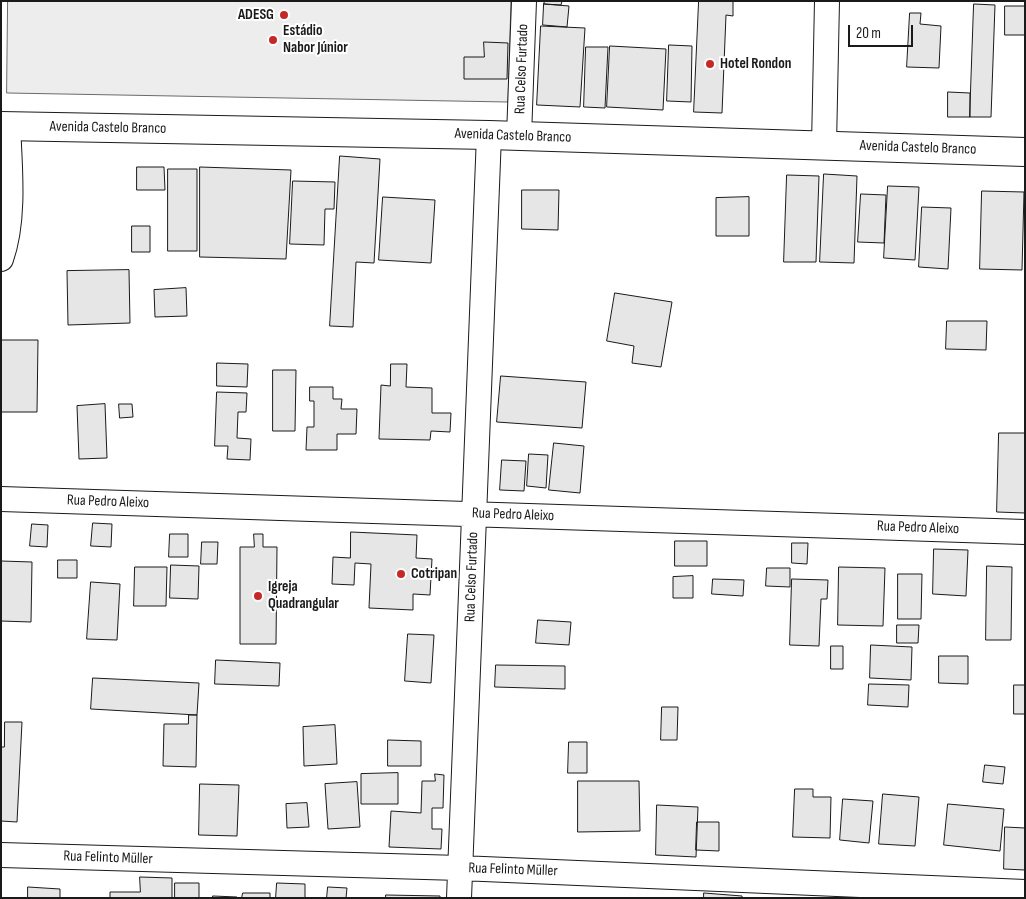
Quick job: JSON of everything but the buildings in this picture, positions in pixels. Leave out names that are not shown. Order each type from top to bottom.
[{"type":"highway","name":"Avenida Castelo Branco","points":[[5,126],[489,135],[1025,152]]},
{"type":"street","name":"Rua Celso Furtado","points":[[520,136],[524,1]]},
{"type":"street","points":[[824,145],[827,1]]},
{"type":"street","points":[[1,259],[9,224],[10,167],[5,126]]},
{"type":"street","name":"Rua Celso Furtado","points":[[459,898],[489,135]]},
{"type":"street","name":"Rua Pedro Aleixo","points":[[1,499],[1025,532]]},
{"type":"street","name":"Rua Felinto Müller","points":[[1,855],[460,868],[1025,892]]},
{"type":"shaded area","name":"Estádio Nabor Júnior","points":[[8,1],[511,1],[508,102],[7,93]]},
{"type":"place","name":"ADESG","points":[[284,15]]},
{"type":"place","name":"Estádio Nabor Júnior","points":[[273,40]]},
{"type":"place","name":"Hotel Rondon","points":[[710,64]]},
{"type":"place","name":"Cotripan","points":[[401,574]]},
{"type":"place","name":"Igreja Quadrangular","points":[[258,596]]}]
